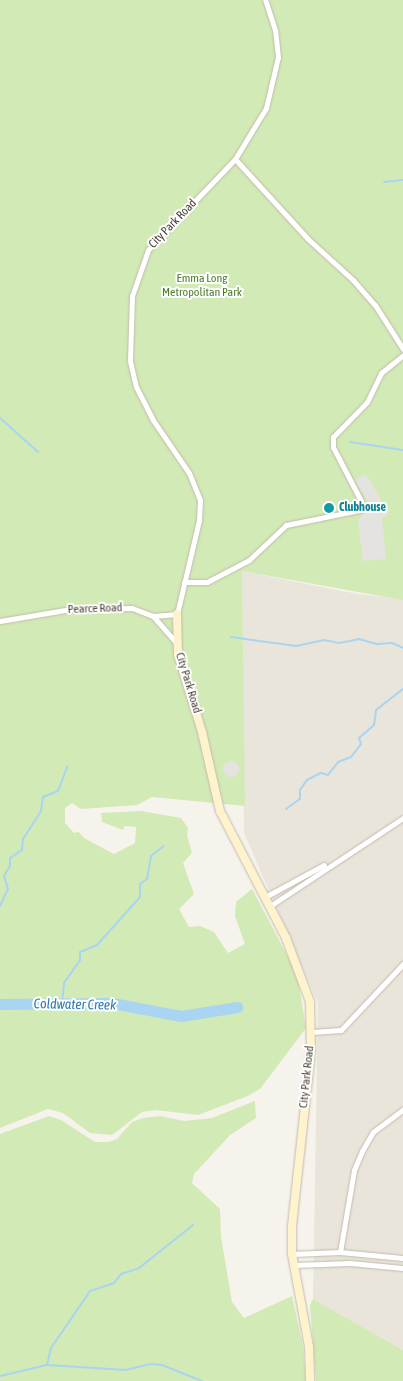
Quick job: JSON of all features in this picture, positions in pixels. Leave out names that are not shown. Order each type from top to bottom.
[{"type":"street","name":"City Park Road","points":[[265,0],[275,30],[277,71],[266,108],[235,158],[148,250],[132,296],[130,360],[136,388],[153,420],[190,473],[200,500],[199,520],[177,614],[176,642],[202,732],[220,811],[270,906],[302,974],[310,1002],[312,1032],[293,1209],[292,1254],[309,1347],[310,1381]]},
{"type":"street","points":[[235,158],[308,239],[353,280],[375,305],[403,350]]},
{"type":"street","points":[[184,582],[207,582],[249,560],[286,525],[360,510],[361,501],[334,447],[333,437],[367,402],[381,373],[403,355]]},
{"type":"street","name":"Pearce Road","points":[[0,621],[71,609],[114,606],[153,616]]},
{"type":"street","points":[[153,616],[177,614]]},
{"type":"street","points":[[153,616],[176,642]]},
{"type":"street","points":[[270,906],[332,862],[403,818]]},
{"type":"street","points":[[265,897],[300,876],[332,862]]},
{"type":"street","points":[[312,1032],[341,1030],[403,964]]},
{"type":"street","points":[[340,1252],[354,1170],[362,1151],[373,1132],[403,1109]]},
{"type":"street","points":[[292,1254],[340,1252],[403,1258]]},
{"type":"street","points":[[294,1265],[350,1263],[403,1268]]},
{"type":"shaded area","points":[[366,474],[389,514],[382,518],[386,559],[363,561],[358,522],[368,502],[355,480]]},
{"type":"shaded area","points":[[242,571],[358,594],[403,599],[403,1350],[313,1299],[318,1003],[244,833]]},
{"type":"shaded area","points":[[228,761],[234,761],[239,766],[237,775],[228,777],[223,772],[223,766]]},
{"type":"green space","name":"Emma Long Metropolitan Park","points":[[0,0],[403,0],[403,600],[242,571],[245,806],[152,797],[137,805],[81,809],[72,803],[65,808],[65,823],[74,833],[79,832],[84,838],[114,854],[135,843],[136,827],[125,826],[123,830],[102,822],[101,813],[141,811],[181,818],[188,828],[187,835],[192,853],[183,863],[194,894],[179,909],[189,927],[200,926],[214,932],[228,953],[245,944],[235,916],[236,902],[252,889],[297,974],[306,1028],[260,1089],[248,1096],[198,1115],[156,1110],[142,1112],[112,1135],[90,1133],[63,1113],[48,1109],[0,1128]]},
{"type":"green space","points":[[255,1101],[256,1118],[230,1135],[194,1174],[192,1183],[220,1209],[221,1237],[232,1302],[244,1318],[292,1296],[303,1346],[306,1381],[0,1381],[0,1134],[49,1116],[61,1120],[95,1142],[109,1142],[117,1139],[132,1122],[143,1118],[160,1116],[184,1121],[212,1118]]},
{"type":"green space","points":[[313,1299],[403,1350],[403,1381],[316,1381],[310,1305]]},
{"type":"waterway","points":[[384,182],[403,180]]},
{"type":"waterway","points":[[0,418],[38,452]]},
{"type":"waterway","points":[[350,442],[403,450]]},
{"type":"waterway","points":[[231,637],[296,646],[324,640],[339,643],[359,639],[377,644],[392,643],[403,648]]},
{"type":"waterway","points":[[286,809],[300,799],[300,790],[307,780],[321,773],[328,775],[338,762],[351,757],[361,744],[359,738],[374,725],[376,710],[403,689]]},
{"type":"waterway","points":[[0,906],[8,889],[4,876],[10,866],[10,858],[22,850],[23,839],[41,811],[43,797],[58,791],[67,767]]},
{"type":"waterway","points":[[62,1003],[64,983],[80,960],[80,952],[97,945],[140,897],[140,884],[147,879],[151,856],[164,846]]},
{"type":"waterway","name":"Coldwater Creek","points":[[0,1004],[112,1003],[181,1016],[237,1007]]},
{"type":"waterway","points":[[0,1376],[47,1365],[51,1348],[90,1291],[114,1283],[121,1274],[139,1268],[193,1225]]},
{"type":"waterway","points":[[47,1365],[126,1370],[150,1364],[162,1365],[202,1381]]},
{"type":"place","name":"Clubhouse","points":[[329,508]]}]
